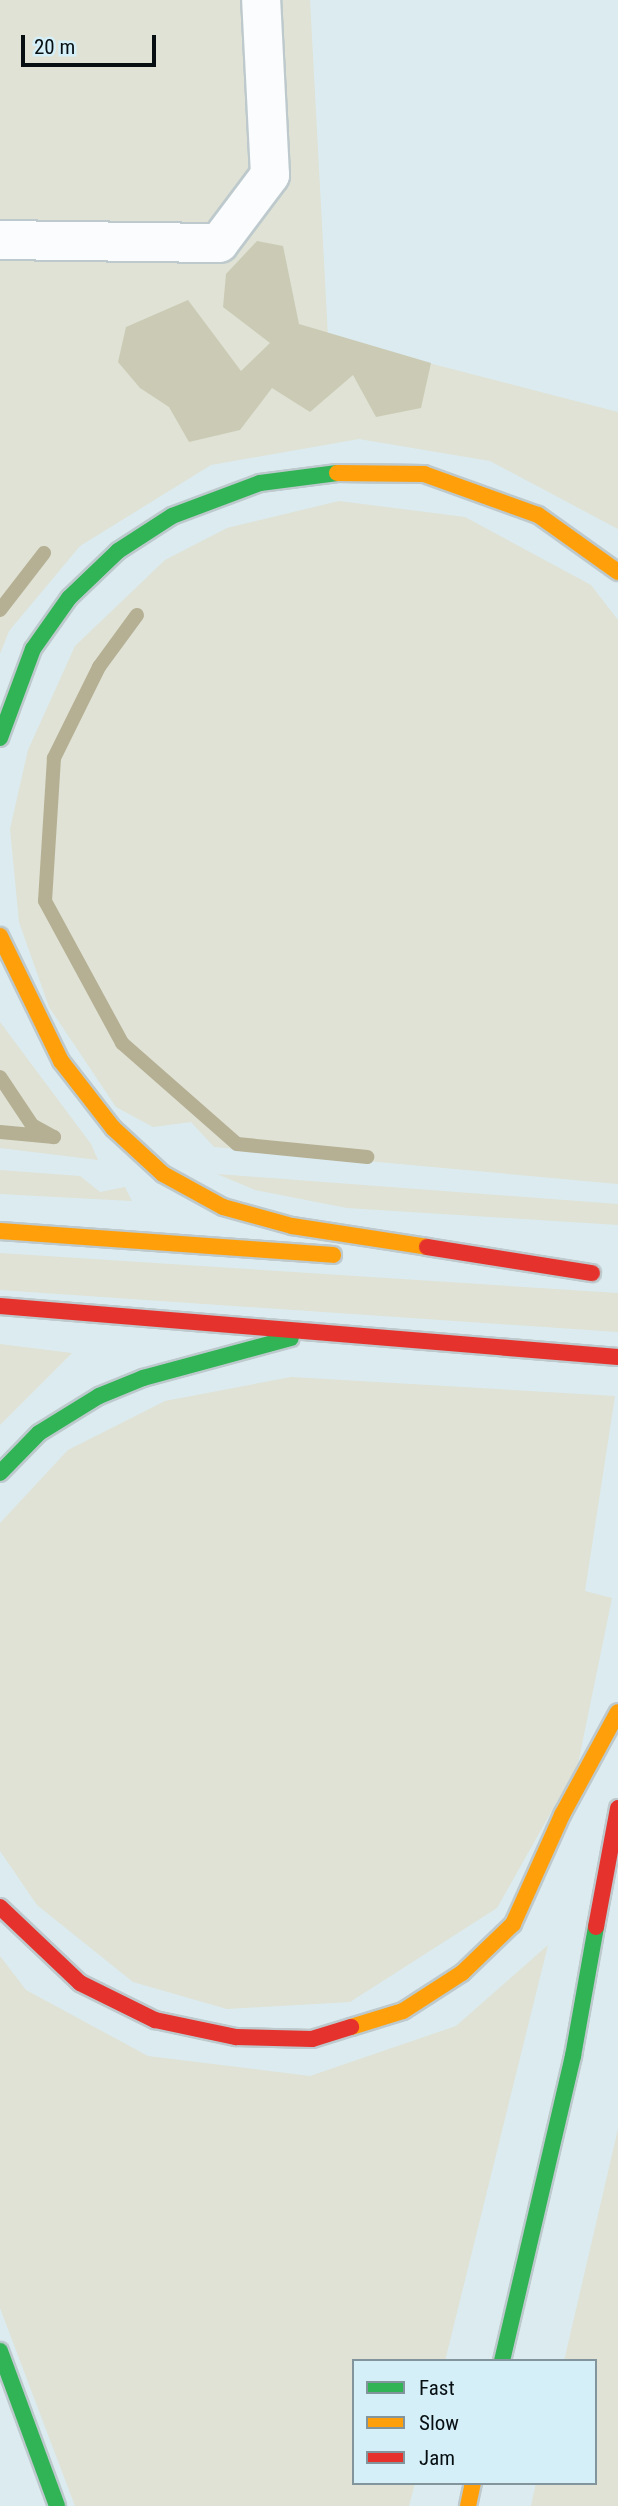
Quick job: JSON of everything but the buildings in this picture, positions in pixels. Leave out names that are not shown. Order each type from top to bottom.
[{"type":"highway","points":[[0,738],[33,649],[69,598],[118,551],[172,516],[260,483],[312,473],[424,474],[538,514],[618,572]]},
{"type":"highway","points":[[0,936],[19,984],[61,1061],[113,1128],[163,1174],[223,1207],[292,1226],[599,1274],[0,1231]]},
{"type":"highway","points":[[0,1306],[618,1357]]},
{"type":"highway","points":[[0,1473],[39,1433],[99,1396],[142,1378],[316,1330]]},
{"type":"highway","points":[[0,1907],[79,1983],[155,2020],[236,2038],[312,2039],[403,2011],[462,1973],[513,1924],[562,1815],[618,1712]]},
{"type":"highway","points":[[502,2359],[573,2056],[618,1808]]},
{"type":"highway","points":[[0,2351],[57,2506]]},
{"type":"highway","points":[[468,2506],[473,2485]]},
{"type":"street","points":[[0,240],[219,243],[270,175],[261,0]]},
{"type":"shaded area","points":[[0,0],[310,0],[328,337],[618,412],[618,529],[490,461],[359,439],[211,465],[80,546],[9,631],[0,654]]},
{"type":"shaded area","points":[[339,501],[465,517],[591,585],[618,620],[618,1184],[214,1147],[191,1122],[153,1127],[116,1107],[49,1007],[19,922],[10,829],[28,750],[75,646],[165,560],[227,528]]},
{"type":"shaded area","points":[[0,1022],[91,1144],[98,1160],[0,1148]]},
{"type":"shaded area","points":[[0,1170],[80,1176],[100,1192],[125,1187],[132,1201],[0,1194]]},
{"type":"shaded area","points":[[217,1174],[618,1204],[618,1225],[347,1208],[255,1190]]},
{"type":"shaded area","points":[[0,1253],[618,1293],[618,1332],[0,1290]]},
{"type":"shaded area","points":[[0,1344],[72,1353],[0,1425]]},
{"type":"shaded area","points":[[291,1377],[615,1396],[585,1591],[612,1598],[578,1764],[497,1908],[350,2002],[227,2009],[133,1982],[37,1905],[0,1851],[0,1523],[68,1450],[165,1401]]},
{"type":"shaded area","points":[[548,1945],[445,2359],[352,2359],[352,2485],[414,2485],[409,2506],[75,2506],[0,2308],[0,1956],[26,1990],[148,2056],[310,2076],[456,2026]]},
{"type":"shaded area","points":[[618,2129],[618,2506],[531,2506],[536,2485],[597,2485],[597,2359],[564,2359]]},
{"type":"green space","points":[[257,241],[283,246],[299,324],[431,363],[421,408],[376,417],[353,375],[310,412],[272,388],[240,430],[189,442],[169,407],[140,388],[118,362],[126,327],[188,300],[241,371],[270,343],[223,307],[226,274]]},
{"type":"waterway","points":[[0,610],[44,553]]},
{"type":"waterway","points":[[137,615],[99,667],[54,758],[45,901],[122,1043],[237,1144],[367,1157]]},
{"type":"waterway","points":[[0,1077],[32,1125],[54,1137],[0,1132]]},
{"type":"traffic: fast","points":[[0,738],[33,649],[69,598],[118,551],[172,516],[260,483],[337,473]]},
{"type":"traffic: fast","points":[[0,1473],[39,1433],[99,1396],[143,1378],[291,1338]]},
{"type":"traffic: fast","points":[[502,2359],[573,2056],[596,1927]]},
{"type":"traffic: fast","points":[[0,2351],[57,2506]]},
{"type":"traffic: slow","points":[[337,473],[424,474],[538,515],[618,572]]},
{"type":"traffic: slow","points":[[0,936],[61,1061],[113,1128],[163,1174],[223,1207],[292,1226],[427,1247]]},
{"type":"traffic: slow","points":[[0,1231],[333,1255]]},
{"type":"traffic: slow","points":[[351,2027],[403,2011],[462,1973],[513,1924],[562,1815],[618,1712]]},
{"type":"traffic: slow","points":[[468,2506],[473,2485]]},
{"type":"traffic: jam","points":[[427,1247],[592,1273]]},
{"type":"traffic: jam","points":[[0,1306],[618,1357]]},
{"type":"traffic: jam","points":[[596,1927],[618,1808]]},
{"type":"traffic: jam","points":[[0,1907],[80,1983],[155,2020],[236,2037],[312,2039],[351,2027]]}]
